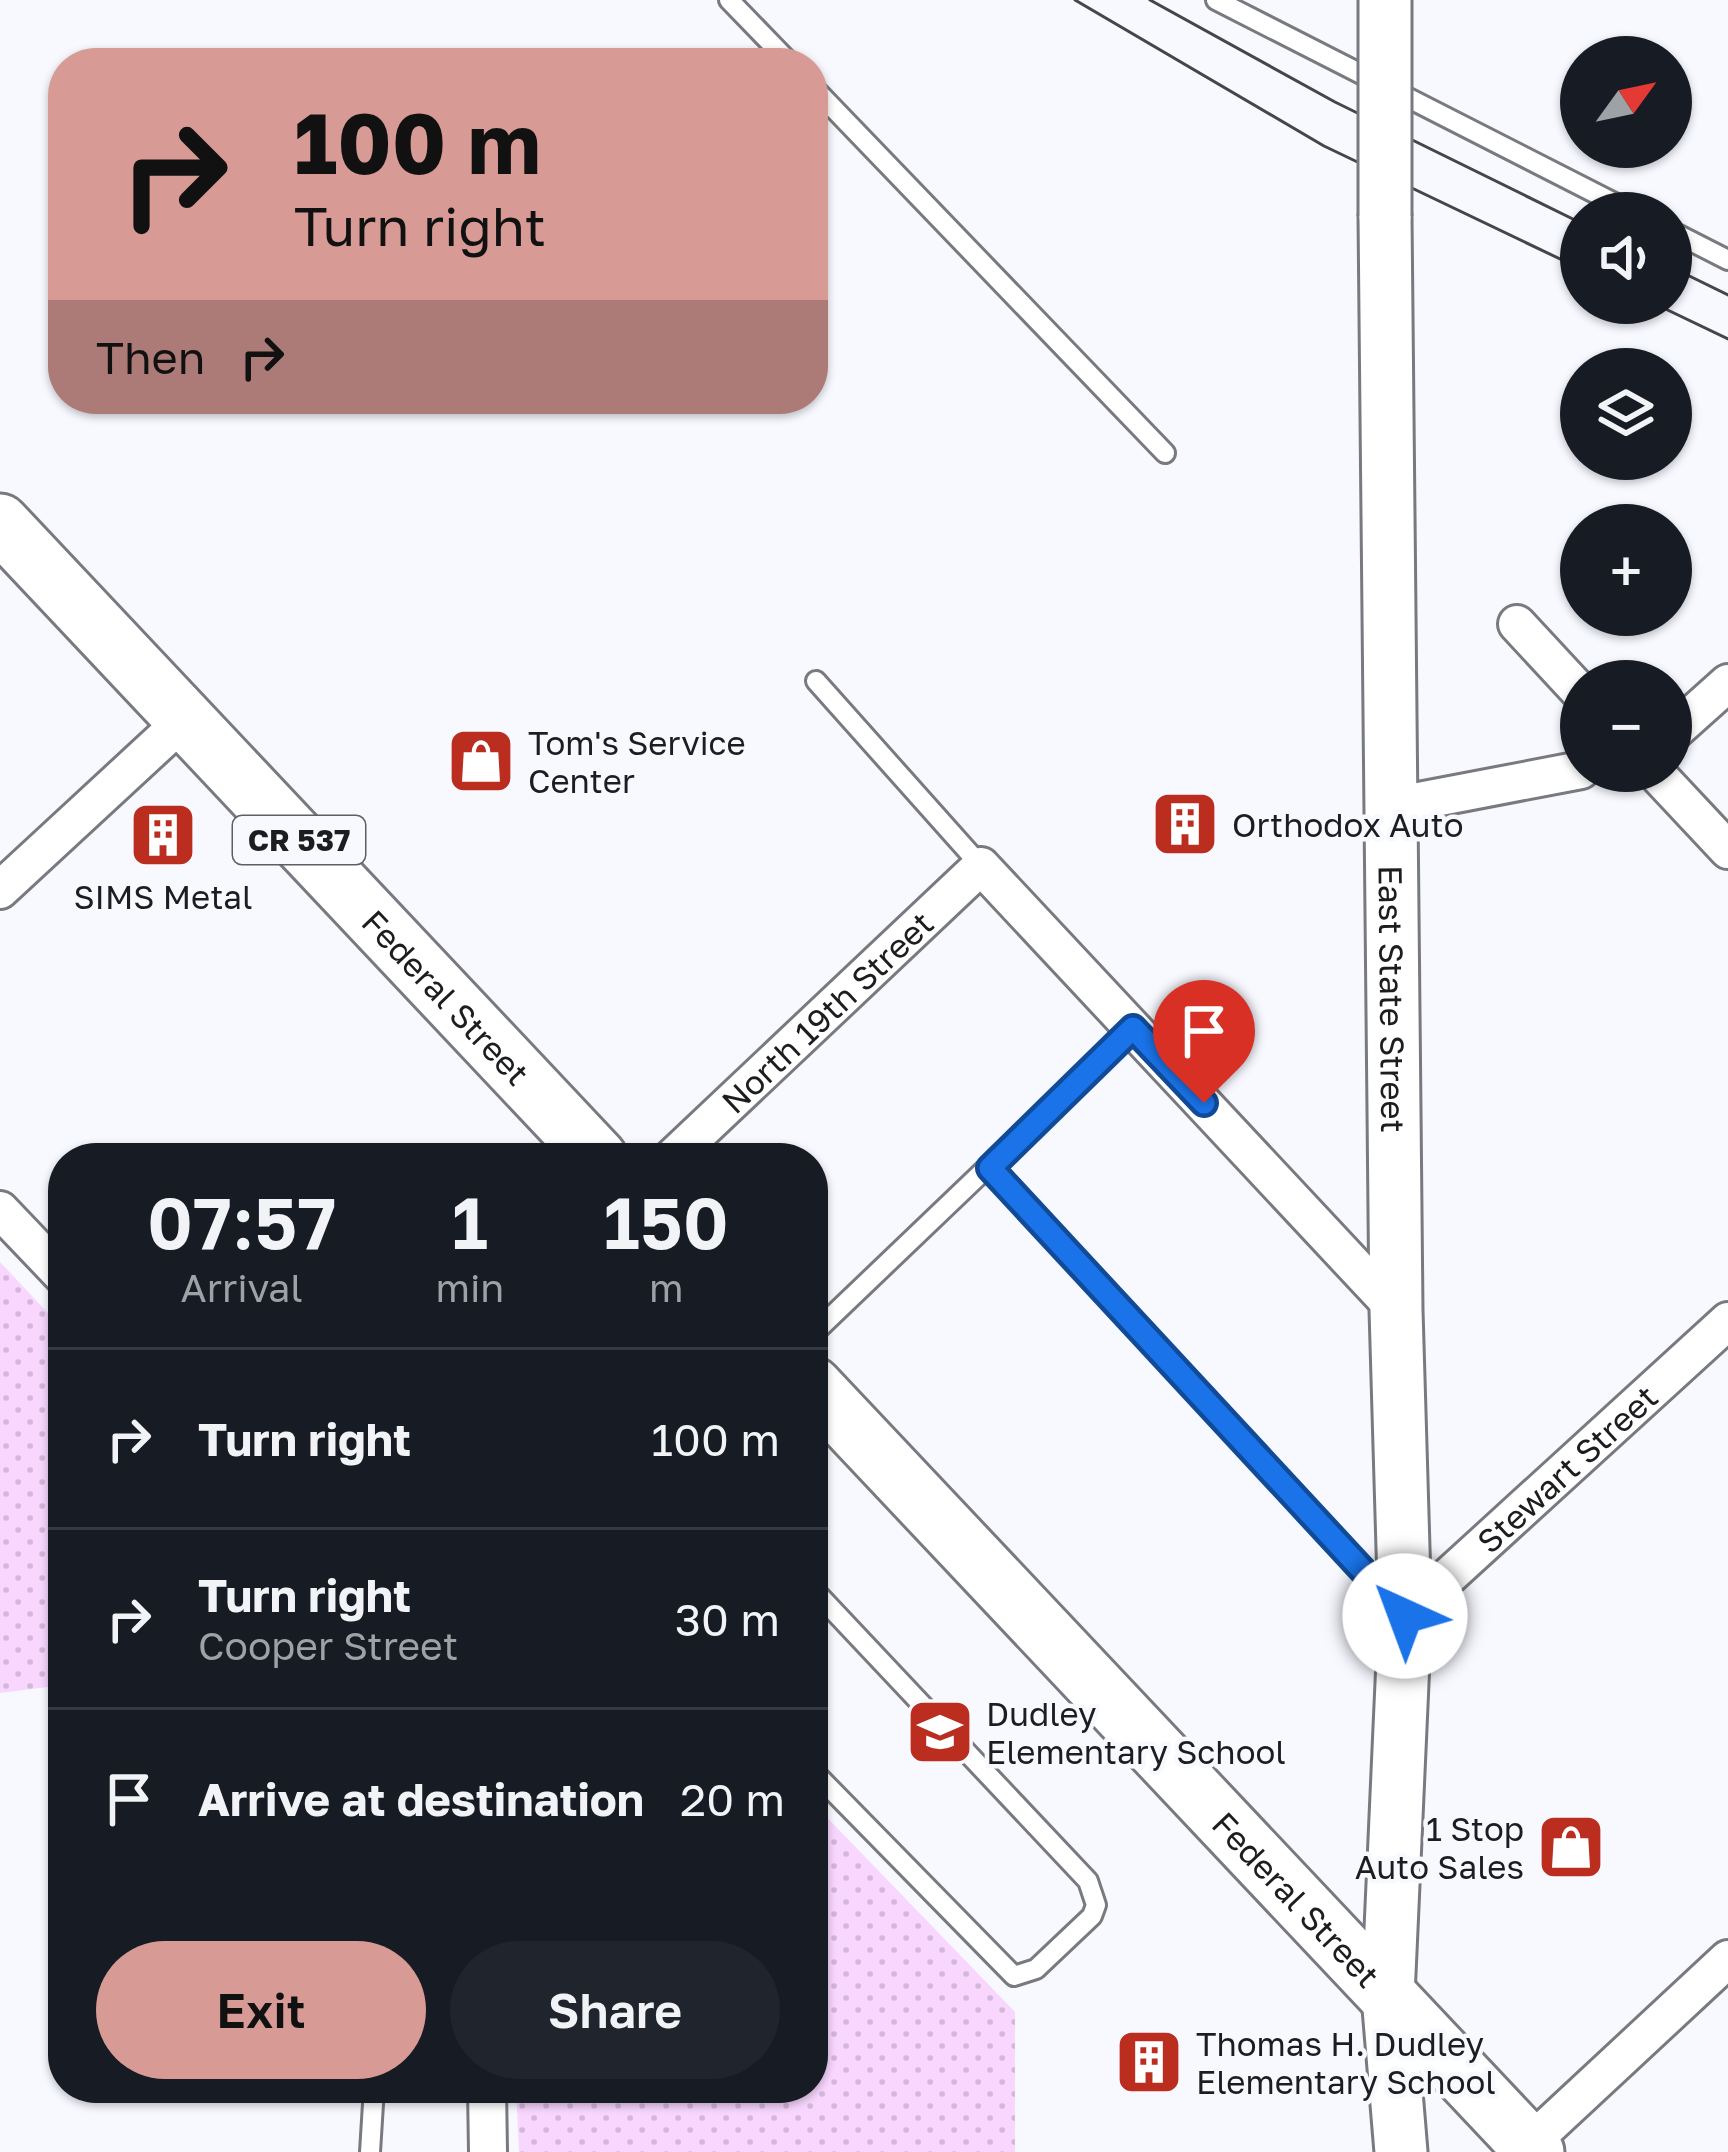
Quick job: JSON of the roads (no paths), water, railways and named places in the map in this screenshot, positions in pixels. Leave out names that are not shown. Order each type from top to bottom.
[{"type":"main road","name":"East State Street","points":[[1385,0],[1396,1310],[1405,1616],[1388,1996],[1401,2152]]},
{"type":"main road","name":"Federal Street","points":[[0,523],[584,1143]]},
{"type":"main road","name":"Federal Street","points":[[828,1406],[1528,2150]]},
{"type":"street","points":[[1517,624],[1560,670]]},
{"type":"street","points":[[1692,715],[1728,682]]},
{"type":"street","points":[[0,890],[185,719]]},
{"type":"street","points":[[1393,806],[1560,774]]},
{"type":"street","points":[[1674,792],[1728,850]]},
{"type":"street","points":[[981,866],[1396,1310]]},
{"type":"street","name":"North 19th Street","points":[[688,1143],[981,866]]},
{"type":"street","points":[[0,1210],[48,1260]]},
{"type":"street","name":"Stewart Street","points":[[1405,1616],[1728,1321]]},
{"type":"street","points":[[1528,2150],[1728,1959]]},
{"type":"street","points":[[487,2103],[488,2152]]},
{"type":"lane","points":[[729,0],[775,48]]},
{"type":"lane","points":[[1216,0],[1593,192]]},
{"type":"lane","points":[[828,103],[1165,453]]},
{"type":"lane","points":[[1692,242],[1728,260]]},
{"type":"lane","points":[[816,681],[981,866]]},
{"type":"lane","points":[[828,1320],[1133,1028]]},
{"type":"lane","points":[[990,1168],[1405,1616]]},
{"type":"lane","points":[[828,1605],[1088,1881],[1094,1893],[1092,1916],[1036,1969],[1014,1976],[828,1787]]},
{"type":"lane","points":[[370,2152],[373,2103]]},
{"type":"tram line","points":[[1075,0],[1324,146],[1560,259]]},
{"type":"tram line","points":[[1150,0],[1335,102],[1560,213]]},
{"type":"tram line","points":[[1692,277],[1728,295]]},
{"type":"tram line","points":[[1692,322],[1728,339]]},
{"type":"place","name":"Tom's Service Center","points":[[481,761]]},
{"type":"place","name":"Orthodox Auto","points":[[1185,824]]},
{"type":"place","name":"SIMS Metal","points":[[163,835]]},
{"type":"place","name":"Dudley Elementary School","points":[[940,1732]]},
{"type":"place","name":"1 Stop Auto Sales","points":[[1571,1847]]},
{"type":"place","name":"Thomas H. Dudley Elementary School","points":[[1149,2062]]}]
